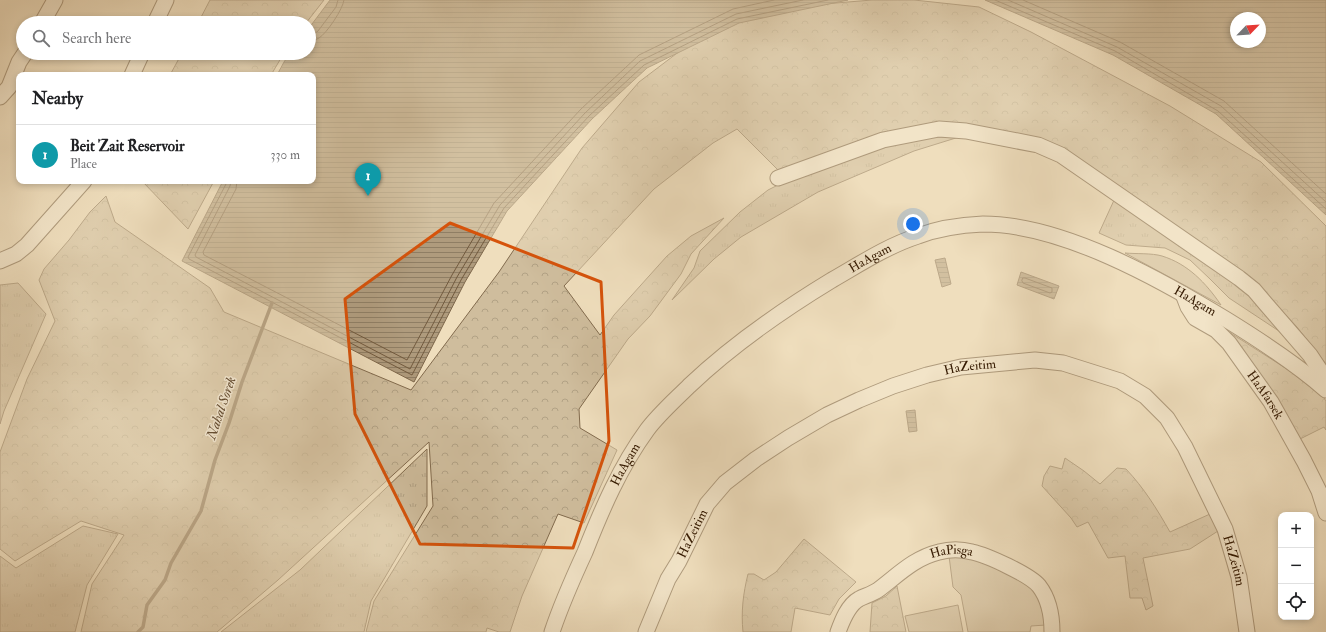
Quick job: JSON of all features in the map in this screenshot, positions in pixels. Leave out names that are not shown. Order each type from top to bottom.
[{"type":"street","points":[[46,16],[55,0]]},
{"type":"street","points":[[158,16],[166,0]]},
{"type":"street","points":[[0,97],[9,87],[20,60]]},
{"type":"street","points":[[133,72],[139,60]]},
{"type":"street","points":[[778,178],[883,140],[939,129],[966,131],[1038,145],[1061,155],[1239,278],[1254,290],[1310,355],[1326,379]]},
{"type":"street","points":[[0,261],[16,254],[27,245],[81,184]]},
{"type":"street","name":"HaAgam","points":[[552,632],[609,493],[634,450],[652,424],[695,380],[747,336],[798,300],[877,254],[912,238],[940,229],[984,224],[1007,226],[1037,231],[1083,246],[1128,265],[1183,294],[1271,348],[1326,390]]},
{"type":"street","name":"HaAfarsek","points":[[1183,294],[1188,307],[1195,318],[1216,330],[1229,343],[1271,402],[1304,461],[1318,491],[1326,513]]},
{"type":"street","name":"HaZeitim","points":[[646,632],[668,579],[679,561],[707,504],[725,483],[756,459],[827,415],[892,386],[927,375],[961,367],[1035,360],[1063,363],[1120,381],[1146,396],[1167,418],[1185,447],[1225,529],[1237,568],[1247,632]]},
{"type":"street","name":"HaPisga","points":[[838,632],[849,610],[858,600],[879,589],[900,571],[916,561],[940,552],[957,550],[982,554],[1036,582],[1043,592],[1048,605],[1052,618],[1052,632]]},
{"type":"highlighted area","points":[[450,223],[601,282],[609,441],[573,548],[420,544],[355,414],[345,299]]},
{"type":"green space","points":[[210,0],[324,0],[311,16],[202,16]]},
{"type":"green space","points":[[872,0],[914,0],[979,7],[1031,32],[1170,106],[1261,162],[1326,226],[1326,364],[1297,327],[1253,280],[1046,144],[933,127],[778,170],[737,129],[713,143],[654,189],[564,286],[600,335],[614,315],[667,256],[691,236],[724,218],[691,254],[681,274],[650,316],[628,339],[579,409],[580,428],[617,450],[584,523],[558,514],[522,596],[510,632],[499,632],[487,628],[486,632],[366,632],[374,601],[433,506],[429,442],[278,580],[217,632],[81,632],[92,584],[124,535],[81,521],[15,561],[0,549],[0,452],[27,379],[55,321],[39,280],[44,269],[69,240],[90,212],[106,196],[115,222],[210,288],[224,312],[411,390],[499,272],[582,148],[639,82],[697,38],[739,18],[800,6]]},
{"type":"green space","points":[[178,60],[280,60],[273,72],[172,72]]},
{"type":"green space","points":[[918,137],[959,137],[914,151],[818,192],[741,237],[714,259],[672,300],[694,268],[700,251],[740,212],[768,190],[802,173],[881,145]]},
{"type":"green space","points":[[145,184],[212,184],[188,229]]},
{"type":"green space","points":[[1115,198],[1249,293],[1288,337],[1229,298],[1190,260],[1165,248],[1126,245],[1099,233]]},
{"type":"green space","points":[[1125,253],[1158,255],[1180,264],[1203,282],[1221,305]]},
{"type":"green space","points":[[18,283],[46,314],[4,411],[0,424],[0,285]]},
{"type":"green space","points":[[1218,325],[1290,371],[1324,398],[1326,401],[1326,430],[1324,427],[1298,440]]},
{"type":"green space","points":[[427,449],[427,506],[371,601],[364,632],[221,632],[300,570]]},
{"type":"green space","points":[[1065,458],[1100,484],[1117,468],[1126,469],[1150,499],[1170,532],[1210,514],[1218,531],[1190,549],[1143,558],[1153,606],[1146,610],[1142,598],[1130,598],[1125,556],[1108,558],[1088,522],[1077,527],[1071,518],[1042,486],[1044,476],[1050,466],[1062,469]]},
{"type":"green space","points":[[83,526],[118,534],[87,585],[75,632],[0,632],[0,556],[16,568]]},
{"type":"green space","points":[[804,539],[856,582],[839,599],[830,615],[795,608],[791,632],[743,632],[743,603],[748,574],[754,574],[764,580],[776,572]]},
{"type":"green space","points":[[949,556],[976,558],[1030,586],[1037,593],[1046,625],[1031,626],[1030,632],[968,632],[961,595],[953,587]]},
{"type":"green space","points":[[897,586],[906,632],[870,632],[872,603],[886,596]]},
{"type":"green space","points":[[958,605],[963,632],[909,632],[905,616]]},
{"type":"water","points":[[330,0],[848,0],[739,23],[647,68],[592,119],[507,211],[465,282],[414,382],[182,261],[221,184],[316,184],[316,72],[279,72],[285,60],[316,60],[316,19]]},
{"type":"water","points":[[985,0],[1326,0],[1326,215],[1216,114],[1113,55]]},
{"type":"water","points":[[945,258],[951,284],[942,287],[935,260]]},
{"type":"water","points":[[1021,272],[1059,286],[1054,299],[1017,285]]},
{"type":"water","points":[[915,410],[917,431],[909,432],[906,411]]},
{"type":"waterway","name":"Nahal Sorek","points":[[138,632],[143,627],[147,605],[165,580],[171,563],[201,511],[215,460],[242,382],[272,303]]},
{"type":"place","name":"Beit Zait Reservoir","points":[[368,196]]}]
